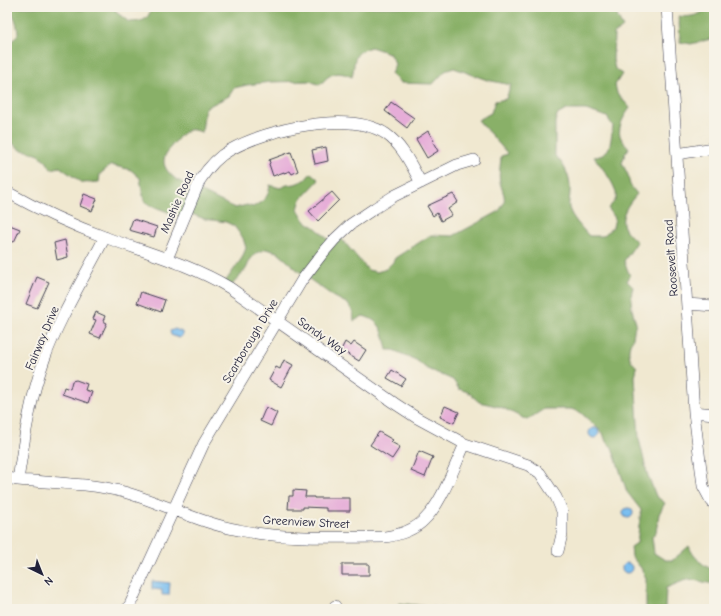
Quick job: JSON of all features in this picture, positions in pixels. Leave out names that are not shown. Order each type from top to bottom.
[{"type":"street","name":"Roosevelt Road","points":[[667,7],[694,412],[703,486],[714,504]]},
{"type":"street","name":"Mashie Road","points":[[167,259],[200,180],[212,164],[229,150],[244,142],[283,130],[310,125],[347,123],[369,126],[394,140],[401,148],[421,183]]},
{"type":"street","points":[[677,154],[714,148]]},
{"type":"street","name":"Scarborough Drive","points":[[128,609],[204,443],[302,280],[335,239],[351,224],[394,196],[457,165],[474,160]]},
{"type":"street","name":"Sandy Way","points":[[7,192],[39,210],[105,237],[212,277],[230,288],[394,404],[417,418],[465,444],[528,465],[540,473],[556,497],[562,511],[562,534],[558,551]]},
{"type":"street","name":"Fairway Drive","points":[[12,479],[44,361],[57,330],[105,237]]},
{"type":"street","points":[[688,304],[714,306]]},
{"type":"street","points":[[694,412],[714,414]]},
{"type":"street","name":"Greenview Street","points":[[12,479],[112,489],[224,527],[241,531],[285,537],[385,537],[398,535],[414,528],[424,521],[440,498],[465,444]]},
{"type":"green space","points":[[7,7],[70,7],[83,10],[88,7],[115,7],[116,12],[129,22],[144,20],[148,16],[152,7],[615,7],[618,18],[623,27],[614,34],[613,60],[615,69],[622,74],[615,85],[617,93],[630,108],[620,126],[621,138],[629,148],[622,163],[628,175],[630,185],[637,194],[626,209],[623,218],[625,229],[637,242],[624,261],[630,276],[627,281],[633,287],[631,296],[633,314],[636,323],[633,338],[630,343],[629,354],[631,360],[637,367],[635,377],[639,439],[647,473],[656,496],[665,503],[659,514],[656,532],[652,537],[654,553],[665,560],[673,560],[689,546],[699,561],[714,570],[714,584],[688,579],[666,588],[665,609],[646,609],[646,579],[641,568],[632,557],[631,547],[637,543],[641,510],[627,492],[612,447],[606,442],[603,433],[580,412],[571,409],[544,409],[527,420],[501,407],[479,402],[468,392],[459,389],[453,380],[426,368],[416,360],[393,350],[387,350],[383,333],[378,324],[363,316],[354,321],[353,312],[348,304],[333,296],[302,274],[277,252],[266,249],[256,253],[250,260],[246,269],[231,286],[225,282],[242,258],[246,248],[243,238],[234,226],[226,222],[205,219],[186,212],[181,217],[150,205],[144,201],[140,178],[131,170],[111,165],[100,174],[99,182],[82,183],[60,167],[51,169],[46,161],[39,155],[21,150],[7,139],[7,47],[18,34],[15,19]],"holes":[[[371,47],[389,53],[395,64],[391,74],[401,83],[433,84],[445,71],[454,68],[487,80],[511,85],[506,99],[495,101],[491,113],[478,120],[508,154],[501,156],[499,179],[504,194],[504,200],[498,212],[453,236],[431,235],[395,258],[386,269],[377,272],[368,270],[339,236],[331,242],[316,228],[305,221],[298,209],[301,199],[319,180],[311,173],[305,180],[295,184],[280,188],[270,185],[265,199],[253,207],[247,205],[235,208],[177,180],[167,170],[164,161],[170,147],[181,135],[189,130],[202,132],[205,108],[229,96],[234,88],[270,82],[310,81],[320,85],[331,75],[338,73],[352,77],[354,62],[357,55],[365,49]],[[566,110],[586,110],[607,117],[613,126],[607,151],[600,156],[594,157],[615,188],[616,194],[615,201],[608,208],[615,218],[613,227],[603,236],[589,236],[570,212],[570,187],[568,177],[562,163],[555,156],[555,122],[557,115]]]},
{"type":"green space","points":[[708,7],[714,7],[714,42],[711,39],[691,44],[680,42],[679,16],[687,17],[695,15],[703,12]]},
{"type":"green space","points":[[399,603],[448,609],[396,609]]},
{"type":"water","points":[[175,329],[182,332],[182,336],[179,338],[171,335],[170,331]]},
{"type":"water","points":[[592,428],[596,428],[598,429],[598,437],[592,438],[589,435],[589,431]]},
{"type":"water","points":[[626,508],[630,508],[632,509],[632,517],[626,518],[623,515],[623,511]]},
{"type":"water","points":[[625,563],[629,563],[631,564],[631,572],[625,573],[622,570],[622,566]]},
{"type":"water","points":[[152,581],[170,583],[169,595],[162,595],[162,590],[152,589]]},
{"type":"building","points":[[391,102],[414,118],[407,128],[385,111]]},
{"type":"building","points":[[428,131],[438,151],[427,158],[416,139]]},
{"type":"building","points":[[326,147],[328,161],[315,164],[312,150]]},
{"type":"building","points":[[291,152],[298,171],[292,174],[290,171],[284,172],[273,176],[269,160]]},
{"type":"building","points":[[332,192],[339,200],[318,221],[309,211]]},
{"type":"building","points":[[84,194],[97,199],[92,211],[80,206]]},
{"type":"building","points":[[453,194],[458,202],[448,209],[452,215],[441,221],[437,213],[433,216],[427,206]]},
{"type":"building","points":[[133,219],[157,227],[154,237],[129,230]]},
{"type":"building","points":[[7,224],[20,229],[14,242],[7,240]]},
{"type":"building","points":[[65,240],[68,257],[57,260],[54,243]]},
{"type":"building","points":[[37,277],[49,282],[37,308],[26,304]]},
{"type":"building","points":[[141,292],[165,300],[161,312],[137,303]]},
{"type":"building","points":[[96,312],[105,316],[103,321],[107,323],[100,338],[90,334],[96,320],[93,319]]},
{"type":"building","points":[[345,342],[351,346],[354,342],[366,350],[359,361],[341,350]]},
{"type":"building","points":[[284,360],[293,365],[281,387],[269,380],[276,367],[280,369]]},
{"type":"building","points":[[392,370],[406,379],[401,386],[387,378]]},
{"type":"building","points":[[76,380],[87,384],[85,390],[92,392],[88,403],[62,394],[64,387],[70,389],[72,381]]},
{"type":"building","points":[[445,406],[459,412],[454,423],[440,417]]},
{"type":"building","points":[[266,407],[277,413],[271,426],[260,421]]},
{"type":"building","points":[[379,432],[393,440],[391,442],[400,447],[392,459],[370,445]]},
{"type":"building","points":[[419,451],[433,457],[425,477],[411,471]]},
{"type":"building","points":[[293,490],[306,491],[305,497],[350,498],[350,511],[326,511],[326,508],[303,507],[303,509],[288,509],[289,496],[293,496]]},
{"type":"building","points":[[342,564],[369,564],[369,575],[342,575]]}]
